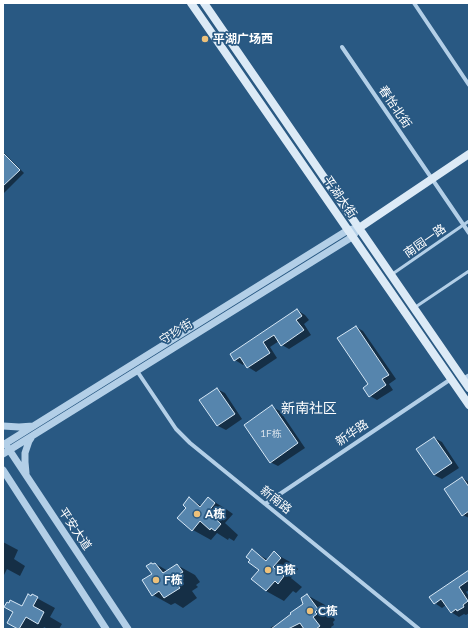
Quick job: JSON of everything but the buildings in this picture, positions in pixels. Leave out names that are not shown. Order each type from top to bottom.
[{"type":"main road","name":"平湖大街","points":[[191,3],[469,405]]},
{"type":"main road","name":"平湖大街","points":[[204,3],[391,275],[466,379],[469,388]]},
{"type":"main road","name":"守珍街","points":[[359,228],[469,154]]},
{"type":"street","points":[[414,3],[469,86]]},
{"type":"street","name":"春怡北街","points":[[342,47],[469,233]]},
{"type":"street","name":"守珍街","points":[[5,447],[35,426],[359,228]]},
{"type":"street","name":"守珍街","points":[[5,447],[33,436],[137,371],[350,233]]},
{"type":"street","name":"新南路","points":[[137,371],[176,429],[190,444],[419,629]]},
{"type":"street","name":"新华路","points":[[265,504],[450,379]]},
{"type":"street","points":[[3,426],[19,428],[35,426]]},
{"type":"street","points":[[27,477],[24,462],[25,453],[29,441],[33,436]]},
{"type":"street","name":"平安大道","points":[[5,447],[27,477],[128,629]]},
{"type":"street","points":[[3,470],[106,629]]},
{"type":"street","points":[[3,482],[15,489]]},
{"type":"lane","name":"南园一路","points":[[391,275],[469,221]]},
{"type":"lane","points":[[414,308],[469,271]]},
{"type":"place","name":"平湖广场西","points":[[205,39]]},
{"type":"place","name":"A栋","points":[[197,514]]},
{"type":"place","name":"B栋","points":[[268,570]]},
{"type":"place","name":"F栋","points":[[156,580]]},
{"type":"place","name":"C栋","points":[[310,611]]},
{"type":"district","name":"新南社区","points":[[309,408]]}]
